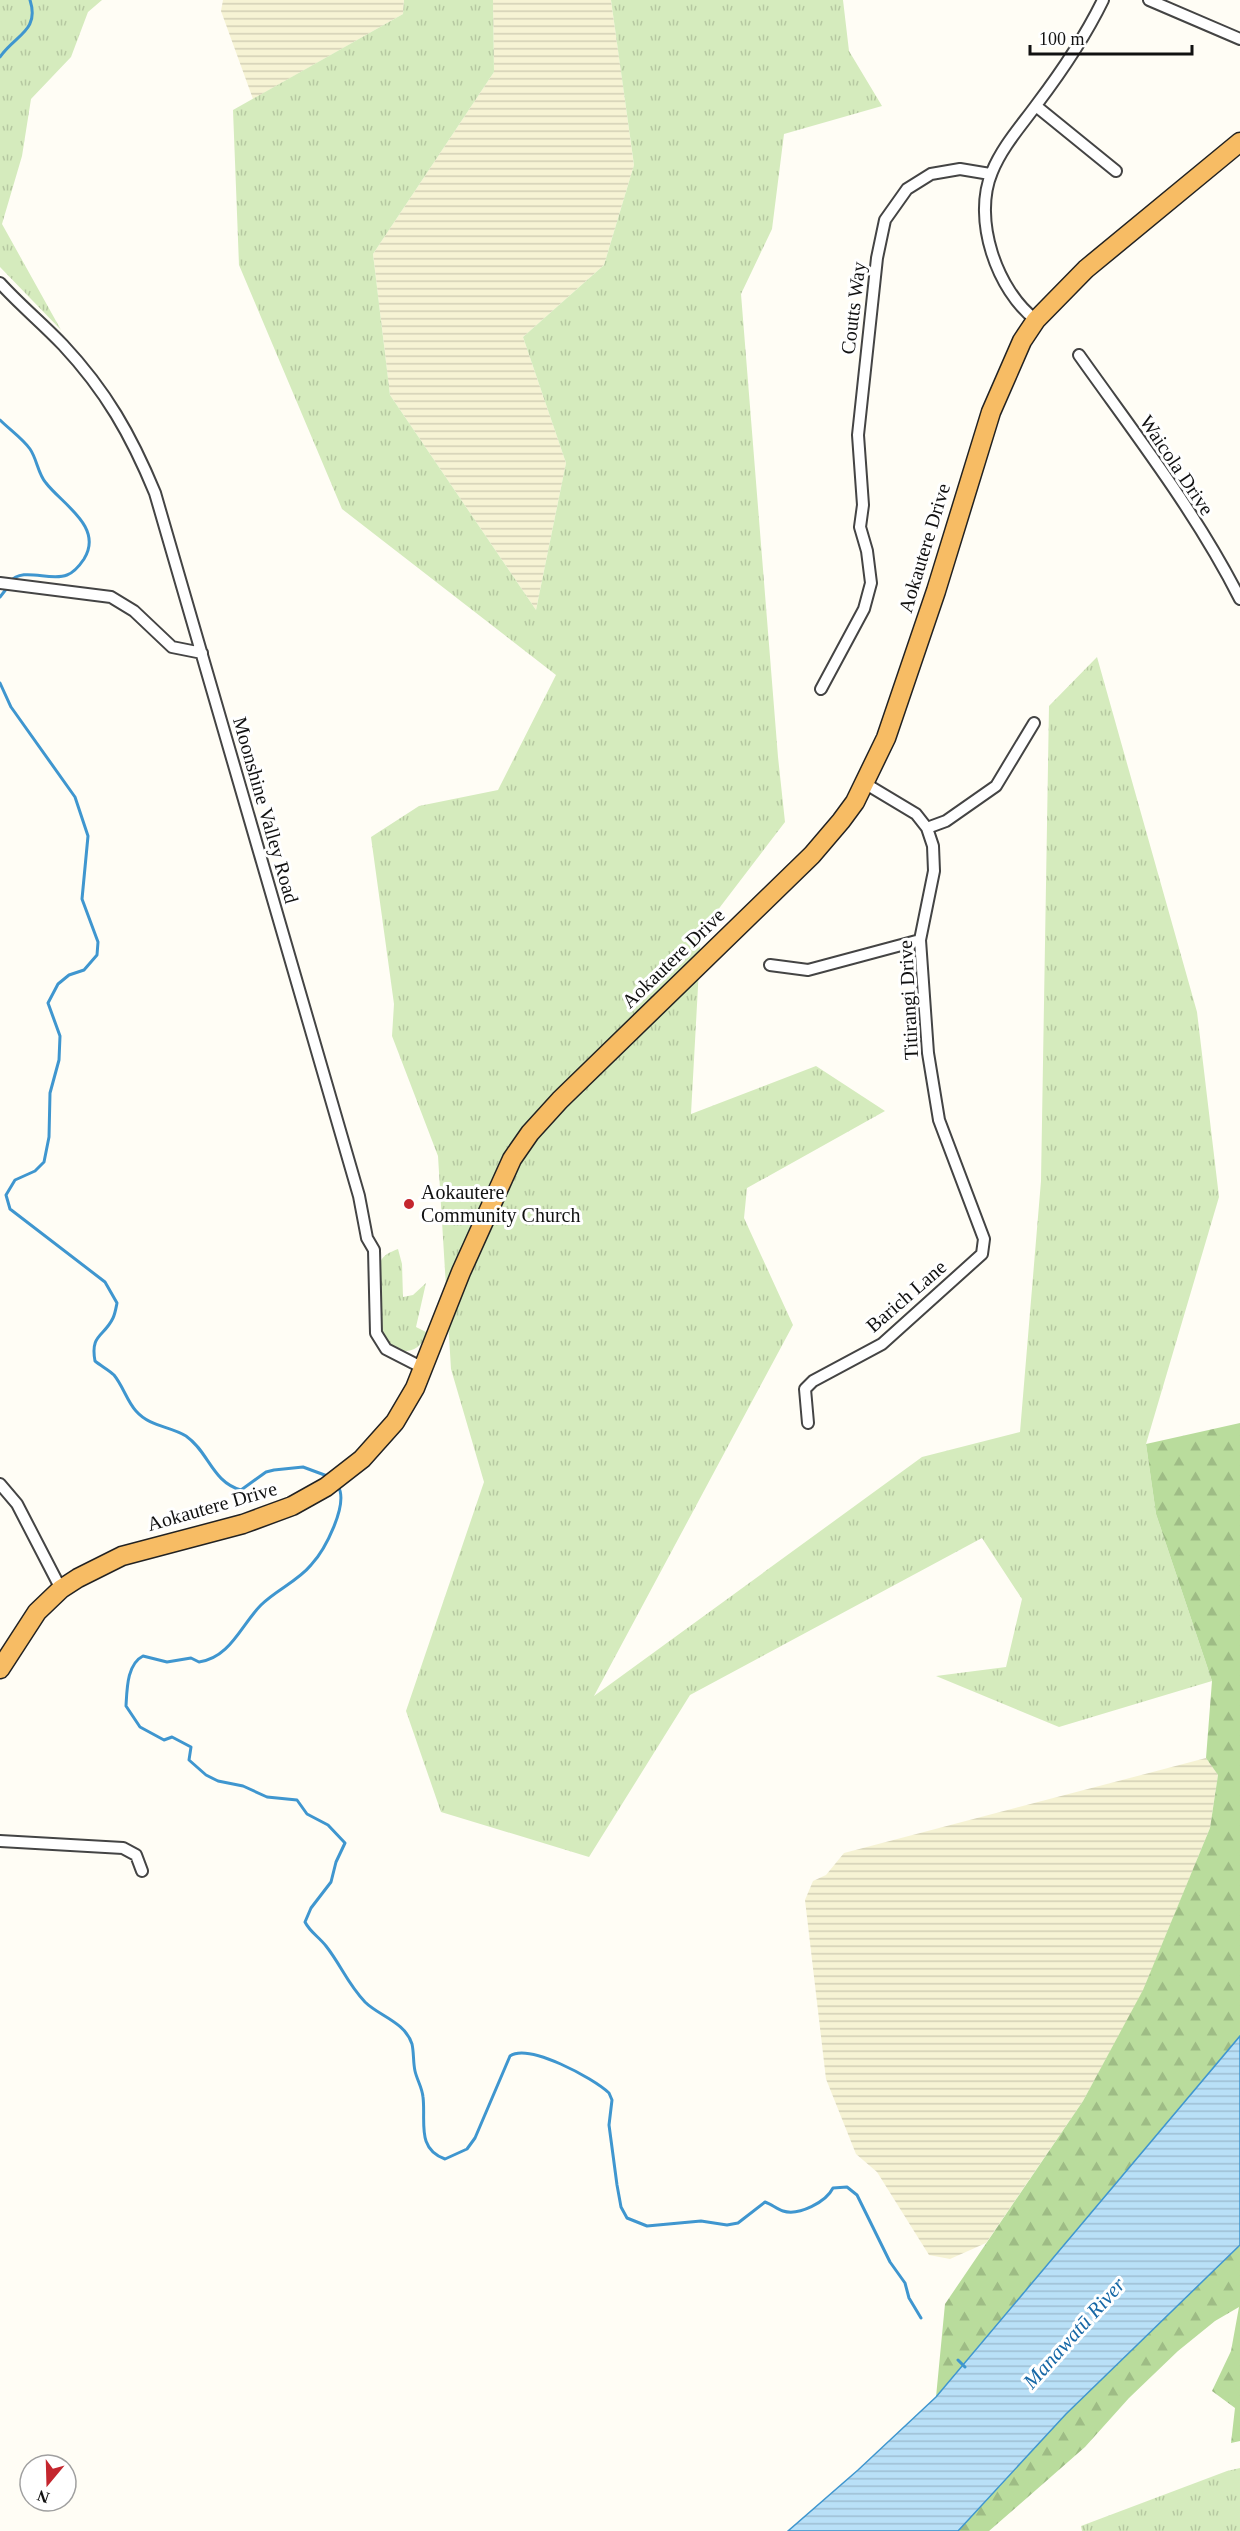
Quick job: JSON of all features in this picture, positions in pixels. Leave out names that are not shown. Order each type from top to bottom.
[{"type":"highway","name":"Aokautere Drive","points":[[0,1669],[37,1612],[61,1589],[122,1556],[271,1515],[326,1487],[347,1472],[394,1422],[425,1369],[461,1272],[512,1159],[530,1133],[560,1100],[812,855],[841,821],[866,784],[886,738],[936,591],[991,412],[1011,363],[1036,320],[1063,291],[1109,249],[1240,142]]},
{"type":"street","points":[[1036,320],[1017,304],[993,258],[986,222],[990,174],[1000,155],[1088,31],[1103,0]]},
{"type":"street","points":[[1149,0],[1240,39]]},
{"type":"street","points":[[1036,105],[1116,171]]},
{"type":"street","name":"Coutts Way","points":[[821,689],[868,596],[871,570],[860,527],[863,505],[858,435],[877,258],[885,220],[907,189],[931,174],[960,169],[990,174]]},
{"type":"street","name":"Moonshine Valley Road","points":[[0,283],[62,344],[101,389],[134,442],[155,493],[359,1196],[367,1238],[374,1250],[376,1333],[386,1348],[425,1369]]},
{"type":"street","name":"Waicola Drive","points":[[1079,355],[1158,466],[1226,570],[1240,599]]},
{"type":"street","points":[[0,583],[111,597],[134,611],[172,647],[202,653]]},
{"type":"street","points":[[866,784],[916,814],[927,828],[946,821],[996,786],[1034,723]]},
{"type":"street","name":"Titirangi Drive","points":[[927,828],[933,846],[934,871],[920,940],[928,1053],[939,1120],[984,1239]]},
{"type":"street","points":[[770,965],[808,970],[920,940]]},
{"type":"street","name":"Barich Lane","points":[[808,1423],[805,1389],[813,1381],[882,1344],[982,1254],[984,1239]]},
{"type":"street","points":[[0,1484],[18,1504],[61,1589]]},
{"type":"street","points":[[0,1841],[123,1848],[136,1856],[142,1871]]},
{"type":"shaded area","points":[[223,0],[404,0],[403,14],[253,99],[221,11]]},
{"type":"shaded area","points":[[493,0],[611,0],[634,165],[604,265],[523,337],[566,463],[536,610],[390,395],[373,254],[494,72]]},
{"type":"shaded area","points":[[1206,1758],[1218,1775],[1210,1828],[1143,1991],[1083,2101],[986,2243],[950,2259],[929,2255],[877,2172],[856,2154],[826,2079],[805,1900],[813,1881],[826,1875],[844,1853]]},
{"type":"green space","points":[[0,0],[102,0],[88,12],[71,57],[31,99],[22,156],[2,224],[61,330],[0,267]]},
{"type":"green space","points":[[404,0],[493,0],[494,72],[373,254],[390,395],[536,610],[566,463],[523,337],[604,265],[634,165],[611,0],[843,0],[849,51],[882,106],[784,134],[772,229],[741,294],[785,822],[701,932],[691,1114],[816,1066],[885,1111],[747,1188],[744,1218],[793,1325],[594,1696],[922,1457],[1020,1432],[1041,1181],[1049,706],[1097,657],[1197,1012],[1219,1197],[1146,1444],[1156,1514],[1212,1681],[1059,1727],[936,1676],[1006,1667],[1022,1599],[982,1538],[690,1695],[589,1857],[441,1812],[406,1711],[484,1482],[451,1369],[438,1156],[392,1036],[394,1004],[371,837],[419,806],[498,790],[556,675],[342,509],[239,265],[233,110],[403,14]]},
{"type":"green space","points":[[398,1249],[402,1264],[403,1297],[413,1295],[426,1283],[416,1327],[428,1333],[417,1347],[407,1351],[397,1351],[390,1346],[381,1320],[380,1263],[385,1255]]},
{"type":"green space","points":[[1240,1423],[1240,2036],[936,2397],[945,2304],[1083,2101],[1143,1990],[1210,1828],[1218,1775],[1206,1758],[1212,1681],[1156,1514],[1146,1444]]},
{"type":"green space","points":[[1240,2245],[1240,2441],[1231,2443],[1235,2408],[1212,2391],[1231,2351],[1239,2307],[1215,2321],[1178,2351],[1129,2398],[1085,2447],[989,2531],[958,2531],[1066,2414]]},
{"type":"green space","points":[[1240,2468],[1240,2531],[1082,2531],[1081,2526]]},
{"type":"water","name":"Manawatū River","points":[[1240,2036],[1240,2245],[1066,2414],[958,2531],[788,2531],[936,2397]]},
{"type":"waterway","points":[[0,57],[29,26],[32,19],[30,0]]},
{"type":"waterway","points":[[0,420],[30,449],[43,479],[78,517],[89,537],[89,547],[84,559],[70,574],[60,577],[22,575],[10,582]]},
{"type":"waterway","points":[[0,597],[7,588]]},
{"type":"waterway","points":[[0,683],[11,707],[75,797],[88,836],[82,899],[98,942],[97,955],[84,970],[69,975],[58,984],[48,1003],[60,1036],[59,1060],[50,1093],[49,1137],[44,1162],[35,1171],[15,1180],[6,1195],[10,1209],[105,1282],[117,1303],[113,1318],[94,1346],[95,1361],[114,1375],[133,1407],[142,1416],[186,1436],[223,1480],[241,1490],[266,1472],[274,1470],[303,1467],[330,1477]]},
{"type":"waterway","points":[[338,1486],[341,1494],[334,1527],[323,1549],[306,1571],[261,1605],[234,1640],[210,1659],[199,1662],[191,1658],[167,1662],[143,1656],[131,1671],[126,1706],[140,1727],[164,1740],[172,1737],[191,1747],[189,1760],[206,1775],[218,1781],[243,1786],[267,1797],[297,1800],[307,1814],[328,1825],[345,1843],[336,1862],[331,1882],[311,1908],[305,1922],[326,1946],[353,1988],[365,2002],[398,2025],[409,2036],[415,2071],[422,2093],[424,2133],[430,2148],[445,2159],[467,2149],[475,2138],[510,2056],[519,2053],[545,2058],[576,2071],[609,2093],[612,2100],[609,2125],[617,2185],[621,2207],[627,2218],[647,2226],[701,2221],[727,2225],[738,2223],[765,2202],[783,2211],[804,2210],[818,2203],[833,2188],[847,2187],[857,2195],[890,2262],[905,2283],[909,2298],[921,2318]]},
{"type":"waterway","points":[[958,2360],[965,2367]]},
{"type":"place","name":"Aokautere Community Church","points":[[409,1204]]}]
